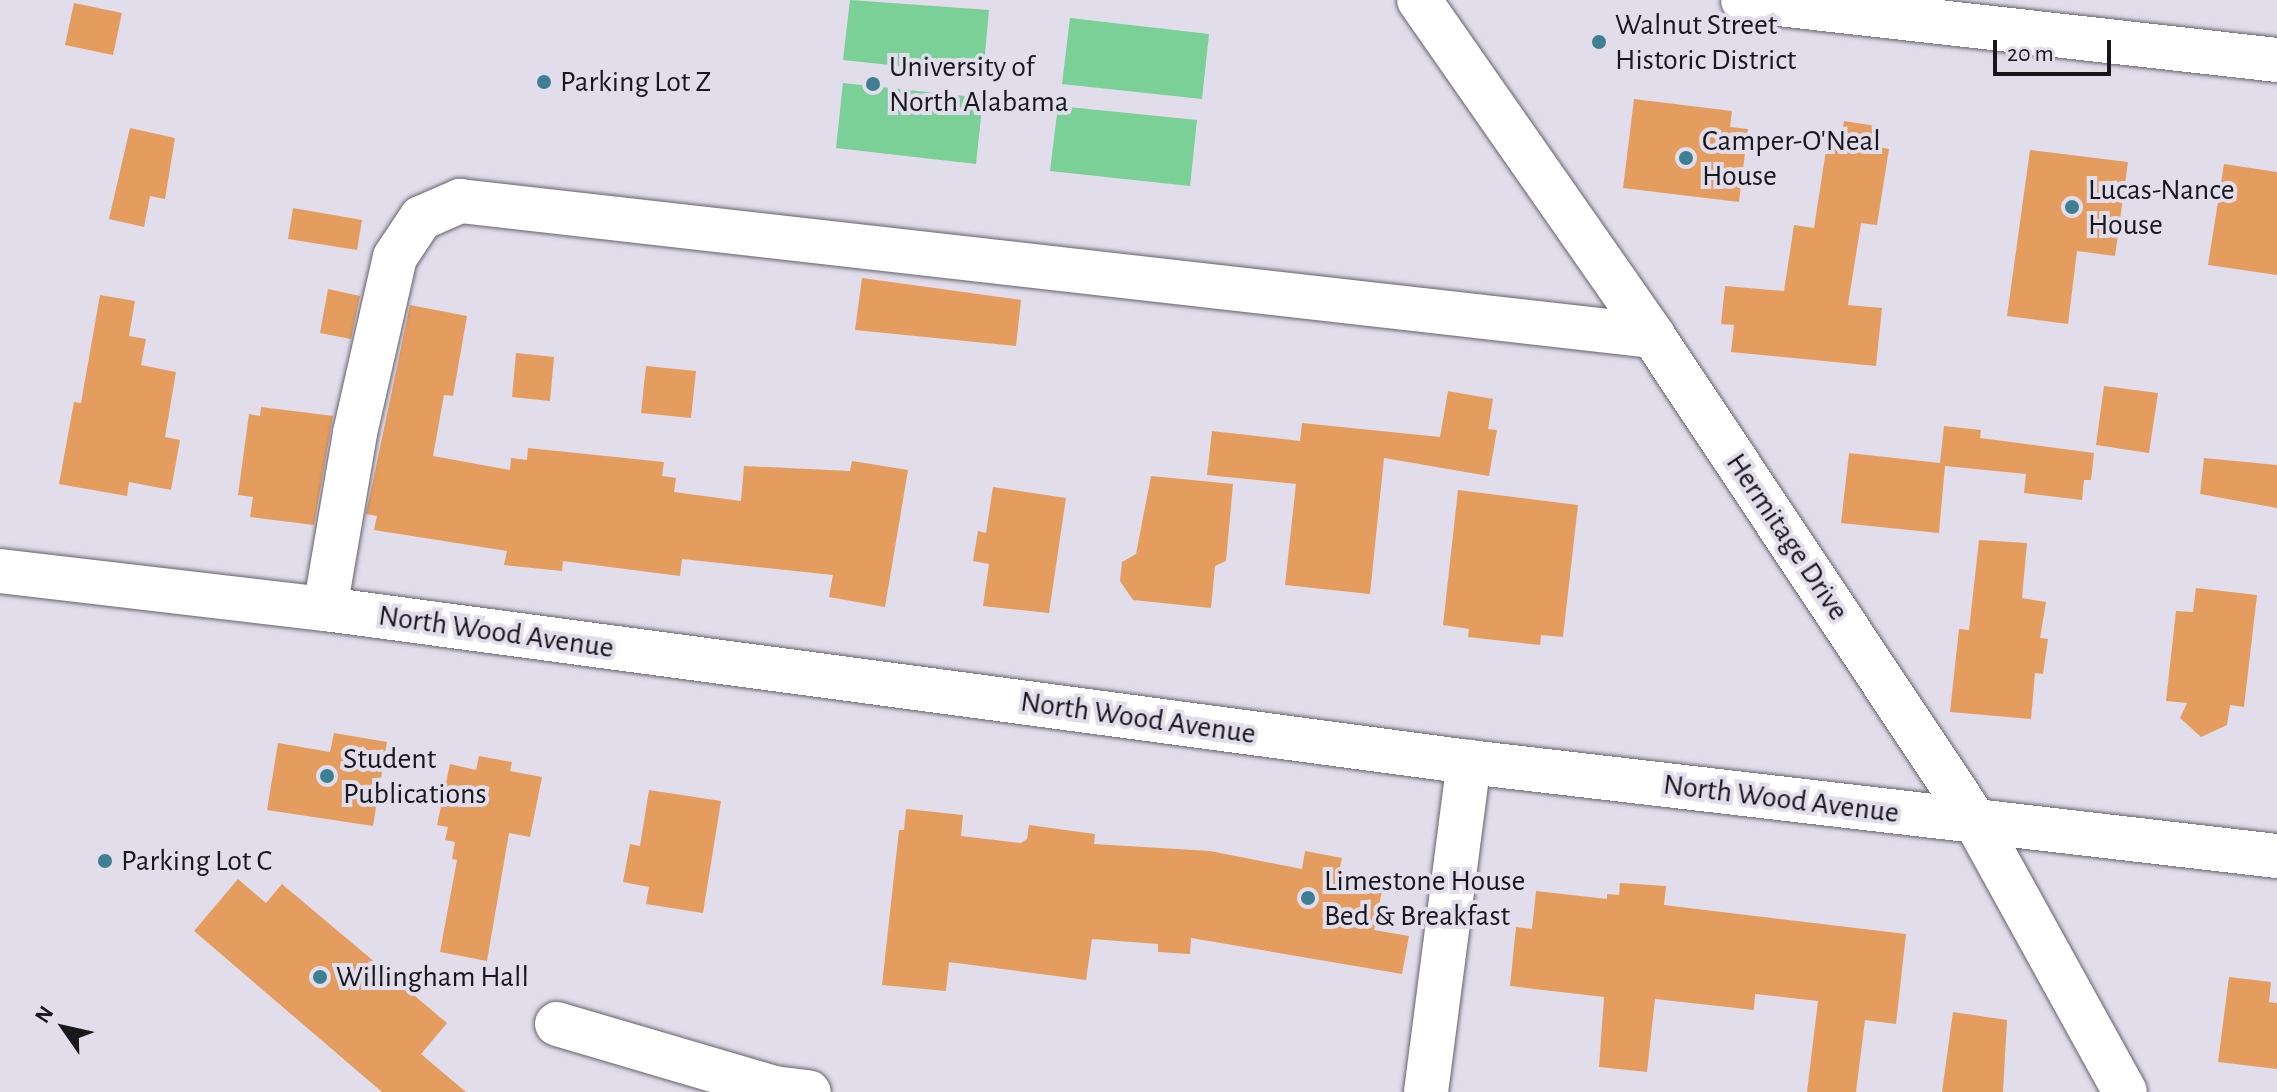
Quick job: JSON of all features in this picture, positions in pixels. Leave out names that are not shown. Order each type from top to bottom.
[{"type":"main road","name":"Hermitage Drive","points":[[1419,0],[1653,336],[1976,822],[2125,1092]]},
{"type":"main road","points":[[1743,0],[2277,60]]},
{"type":"main road","points":[[325,609],[355,433],[395,257],[421,218],[460,201],[1653,336]]},
{"type":"main road","name":"North Wood Avenue","points":[[0,571],[325,609],[1469,762],[2277,856]]},
{"type":"main road","points":[[1426,1092],[1469,762]]},
{"type":"main road","points":[[557,1024],[774,1088],[809,1092]]},
{"type":"green space","points":[[850,0],[989,10],[983,75],[843,60]]},
{"type":"green space","points":[[1070,18],[1209,34],[1202,99],[1062,84]]},
{"type":"green space","points":[[843,83],[983,98],[976,164],[836,148]]},
{"type":"green space","points":[[1058,106],[1197,120],[1190,186],[1050,171]]},
{"type":"building","points":[[74,3],[122,13],[113,55],[65,45]]},
{"type":"building","name":"Camper-O'Neal House","points":[[1634,99],[1732,111],[1730,127],[1748,129],[1739,202],[1623,188]]},
{"type":"building","points":[[1844,121],[1876,126],[1873,146],[1889,149],[1877,225],[1861,223],[1848,305],[1882,308],[1876,366],[1731,352],[1734,325],[1721,324],[1725,286],[1784,291],[1794,225],[1814,228],[1828,137],[1841,140]]},
{"type":"building","points":[[130,128],[175,138],[165,199],[150,196],[144,227],[109,219]]},
{"type":"building","name":"Lucas-Nance House","points":[[2030,150],[2128,162],[2115,256],[2077,251],[2068,324],[2007,316]]},
{"type":"building","points":[[2224,164],[2277,172],[2277,275],[2208,265]]},
{"type":"building","points":[[293,208],[362,220],[357,250],[288,239]]},
{"type":"building","points":[[862,278],[1021,300],[1016,346],[855,330]]},
{"type":"building","points":[[328,289],[360,296],[351,339],[320,333]]},
{"type":"building","points":[[100,295],[135,301],[129,336],[146,339],[141,365],[176,372],[165,437],[180,440],[171,490],[129,482],[127,496],[59,484],[74,402],[81,403]]},
{"type":"building","points":[[410,305],[467,316],[453,396],[444,395],[433,456],[510,470],[511,458],[527,460],[528,448],[664,462],[662,476],[676,478],[674,492],[741,501],[744,466],[850,471],[852,461],[908,470],[885,607],[829,597],[833,575],[682,559],[680,576],[563,561],[562,571],[504,565],[507,551],[374,530],[377,516],[366,514]]},
{"type":"building","points":[[516,353],[554,357],[550,401],[512,397]]},
{"type":"building","points":[[646,366],[696,371],[691,418],[641,413]]},
{"type":"building","points":[[2104,386],[2158,393],[2149,453],[2096,445]]},
{"type":"building","points":[[1448,391],[1493,399],[1488,429],[1497,430],[1489,476],[1384,458],[1370,594],[1285,585],[1296,484],[1207,475],[1212,431],[1300,441],[1302,423],[1440,437]]},
{"type":"building","points":[[261,407],[333,416],[314,525],[250,517],[253,497],[238,495],[249,414],[260,416]]},
{"type":"building","points":[[1944,426],[1981,430],[1980,438],[2094,453],[2091,480],[2084,480],[2082,500],[2024,493],[2026,474],[1945,466],[1939,533],[1841,523],[1849,453],[1940,463]]},
{"type":"building","points":[[2204,458],[2277,465],[2277,508],[2200,494]]},
{"type":"building","points":[[1151,476],[1233,484],[1226,561],[1215,566],[1211,608],[1133,600],[1120,581],[1122,562],[1136,554]]},
{"type":"building","points":[[993,487],[1066,498],[1049,613],[983,606],[989,564],[973,561],[978,531],[986,533]]},
{"type":"building","points":[[1458,490],[1578,505],[1563,637],[1541,635],[1540,645],[1468,637],[1469,629],[1443,625]]},
{"type":"building","points":[[1979,540],[2027,543],[2022,598],[2046,602],[2040,638],[2048,639],[2043,674],[2035,673],[2031,719],[1950,712],[1959,629],[1969,630]]},
{"type":"building","points":[[2196,588],[2257,595],[2244,707],[2230,705],[2227,725],[2201,737],[2180,718],[2187,703],[2166,701],[2176,611],[2193,612]]},
{"type":"building","name":"Student Publications","points":[[334,733],[387,742],[373,826],[267,810],[278,743],[330,752]]},
{"type":"building","points":[[479,756],[512,762],[510,771],[542,777],[530,837],[509,833],[487,961],[440,952],[457,860],[452,859],[455,842],[445,840],[448,827],[437,825],[450,764],[476,770]]},
{"type":"building","points":[[649,790],[721,801],[703,913],[646,904],[649,887],[623,882],[630,844],[640,846]]},
{"type":"building","points":[[906,809],[963,815],[961,836],[1021,843],[1027,839],[1029,825],[1095,834],[1094,844],[1210,851],[1302,869],[1305,851],[1342,858],[1338,877],[1383,886],[1374,930],[1409,936],[1402,974],[1191,938],[1190,954],[1158,952],[1158,944],[1092,939],[1086,980],[949,962],[946,991],[882,985],[899,830],[904,830]]},
{"type":"building","name":"Willingham Hall","points":[[238,879],[266,903],[282,884],[447,1023],[421,1054],[466,1092],[382,1092],[194,931]]},
{"type":"building","points":[[1620,883],[1666,886],[1664,905],[1906,934],[1896,1024],[1865,1020],[1856,1092],[1807,1092],[1818,1001],[1755,994],[1754,1010],[1655,999],[1647,1072],[1599,1067],[1604,997],[1510,986],[1516,927],[1532,929],[1536,891],[1607,899],[1607,894],[1619,895]]},
{"type":"building","points":[[2229,977],[2271,982],[2269,1002],[2277,1003],[2277,1069],[2218,1062]]},
{"type":"building","points":[[1953,1012],[2007,1020],[2003,1092],[1942,1092]]},
{"type":"place","name":"Walnut Street Historic District","points":[[1599,42]]},
{"type":"place","name":"Parking Lot Z","points":[[544,82]]},
{"type":"place","name":"University of North Alabama","points":[[873,84]]},
{"type":"place","name":"Camper-O'Neal House","points":[[1686,158]]},
{"type":"place","name":"Lucas-Nance House","points":[[2072,207]]},
{"type":"place","name":"Student Publications","points":[[327,776]]},
{"type":"place","name":"Parking Lot C","points":[[105,861]]},
{"type":"place","name":"Limestone House Bed & Breakfast","points":[[1308,898]]},
{"type":"place","name":"Willingham Hall","points":[[320,977]]}]
